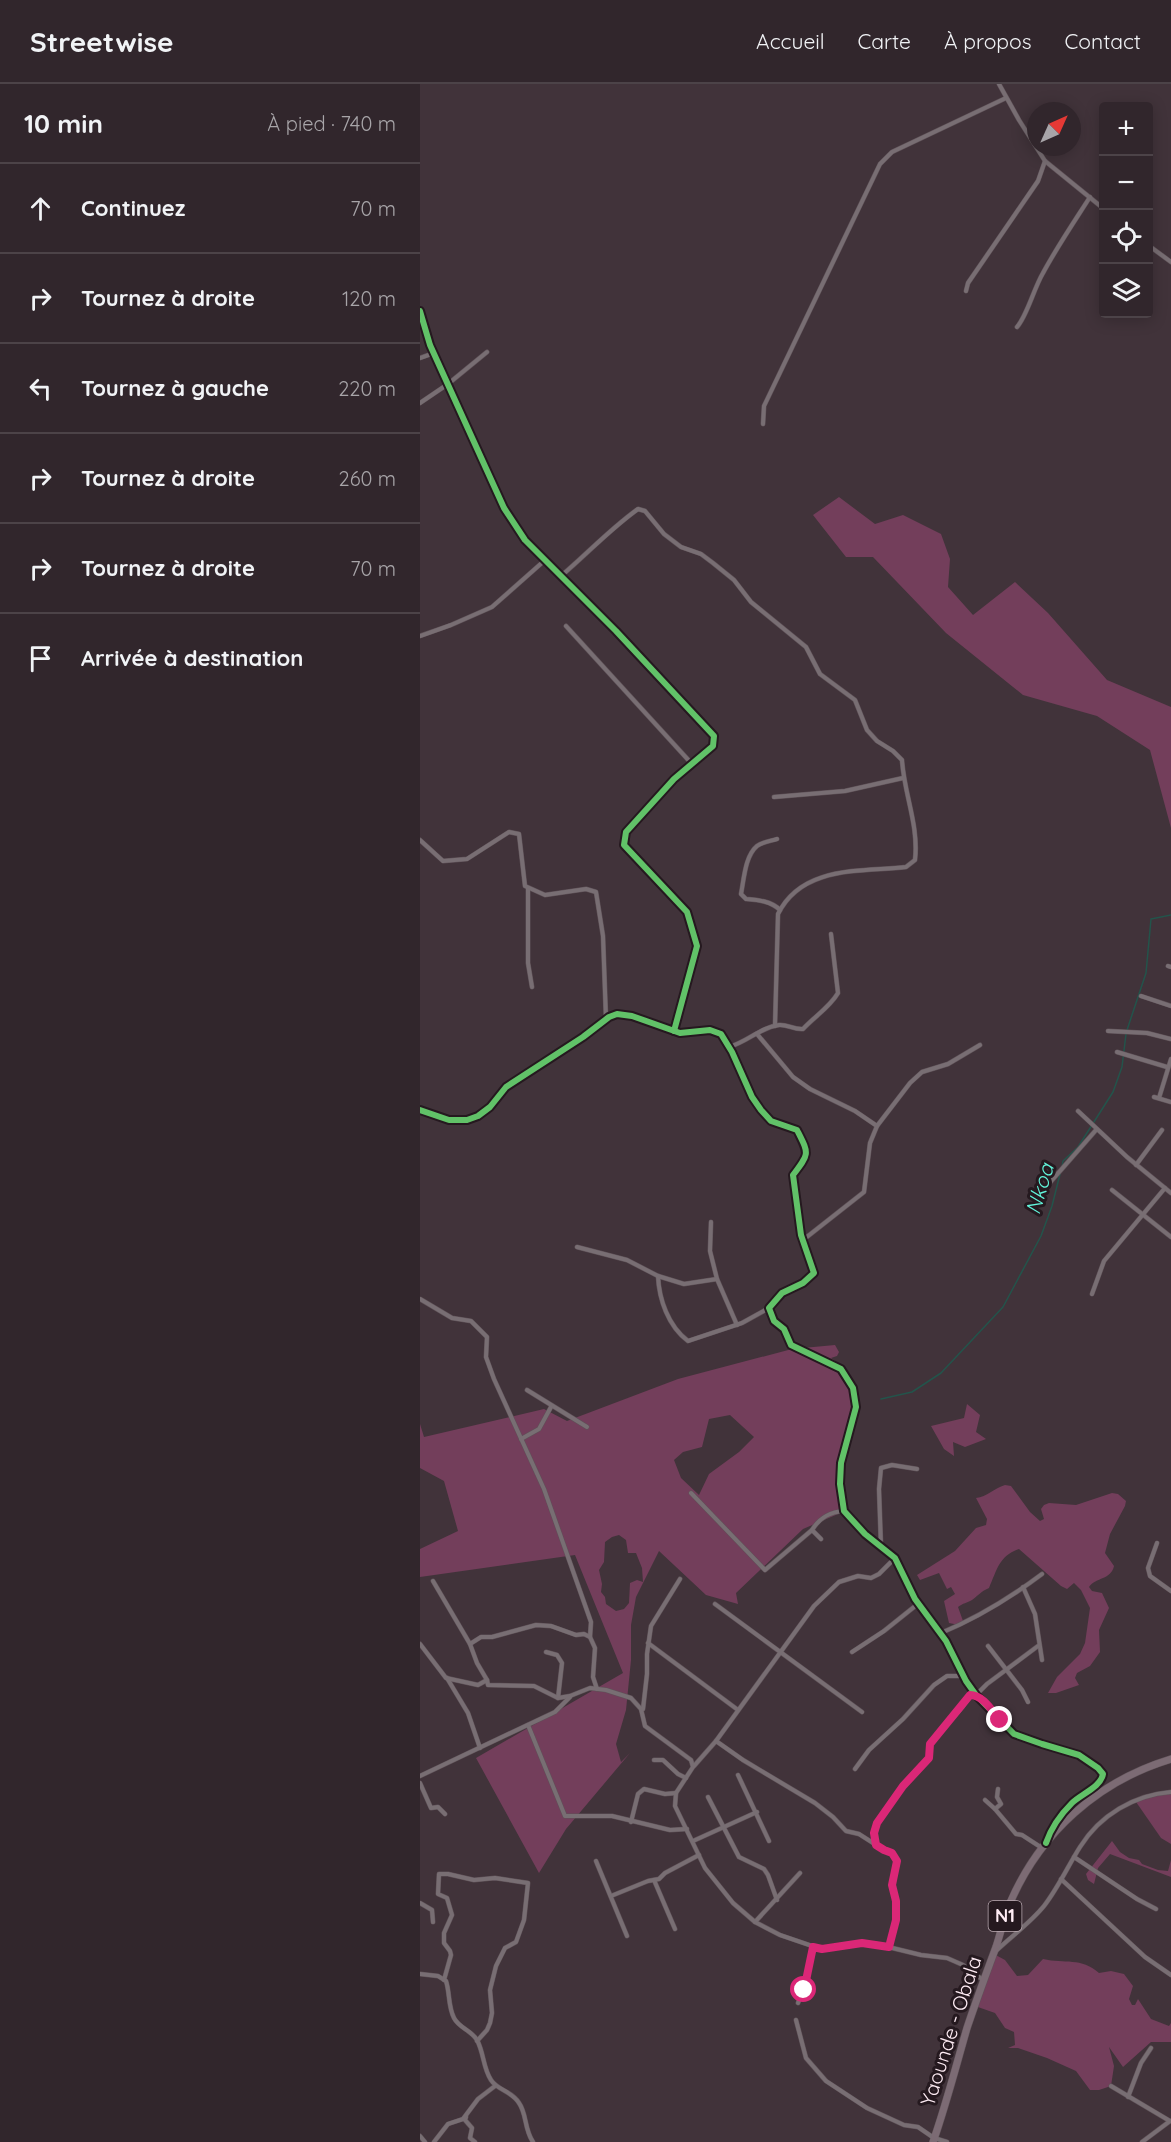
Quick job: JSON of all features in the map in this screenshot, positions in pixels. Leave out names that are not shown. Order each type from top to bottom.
[{"type":"highway","name":"Yaounde - Obala","points":[[933,2140],[1008,1905],[1021,1879],[1044,1845],[1068,1818],[1096,1794],[1125,1778],[1171,1759]]},
{"type":"street","points":[[999,84],[1045,160],[1099,205]]},
{"type":"street","points":[[763,424],[764,406],[880,164],[892,152],[1006,98]]},
{"type":"street","points":[[966,291],[968,283],[1038,181],[1045,160]]},
{"type":"street","points":[[1017,327],[1024,320],[1027,306],[1042,273],[1089,197]]},
{"type":"street","points":[[1153,248],[1171,262]]},
{"type":"street","points":[[420,311],[434,353],[504,508],[525,540],[616,631],[714,736],[713,746],[674,780],[626,832],[624,844],[687,912],[697,945],[674,1031]]},
{"type":"street","points":[[420,404],[487,352]]},
{"type":"street","points":[[420,358],[434,353]]},
{"type":"street","points":[[561,576],[587,554],[613,527],[638,509],[645,511],[664,534],[681,547],[701,554],[713,563],[734,580],[751,602],[806,647],[820,674],[855,700],[867,730],[877,741],[902,760],[903,778],[913,813],[915,860],[906,867],[835,873],[803,886],[780,910],[778,914],[775,1026]]},
{"type":"street","points":[[420,636],[492,607],[544,561]]},
{"type":"street","points":[[566,626],[692,764]]},
{"type":"street","points":[[774,796],[845,791],[903,778]]},
{"type":"street","points":[[420,840],[443,861],[467,860],[509,832],[519,834],[525,886],[545,895],[586,889],[596,892],[603,936],[606,1020]]},
{"type":"street","points":[[777,839],[758,845],[752,854],[746,868],[741,894],[746,899],[774,905],[780,910]]},
{"type":"street","points":[[528,888],[528,963],[532,987]]},
{"type":"street","points":[[729,1047],[742,1043],[765,1028],[782,1024],[795,1030],[803,1029],[813,1017],[833,1001],[838,993],[831,934]]},
{"type":"street","points":[[1141,996],[1171,1006]]},
{"type":"street","points":[[420,1110],[449,1120],[467,1120],[478,1116],[490,1107],[506,1086],[617,1014],[632,1016],[680,1033],[710,1030],[721,1034],[761,1110],[771,1121],[797,1130],[807,1149],[805,1159],[793,1175],[802,1240],[814,1273],[803,1283],[782,1293],[770,1308],[737,1325],[688,1341],[670,1319],[662,1303],[658,1276]]},
{"type":"street","points":[[1107,1031],[1147,1033],[1171,1039]]},
{"type":"street","points":[[756,1034],[793,1077],[877,1126]]},
{"type":"street","points":[[802,1240],[864,1192],[870,1143],[877,1126],[910,1083],[922,1072],[948,1064],[980,1045]]},
{"type":"street","points":[[1117,1052],[1167,1067]]},
{"type":"street","points":[[1171,1059],[1157,1098],[1171,1102]]},
{"type":"street","points":[[1078,1111],[1096,1130],[1171,1193]]},
{"type":"street","points":[[1046,1187],[1096,1130]]},
{"type":"street","points":[[1136,1165],[1162,1130]]},
{"type":"street","points":[[1092,1294],[1104,1261],[1165,1188]]},
{"type":"street","points":[[1112,1190],[1171,1237]]},
{"type":"street","points":[[711,1222],[710,1251],[717,1279],[737,1325]]},
{"type":"street","points":[[577,1247],[627,1260],[658,1276],[684,1284],[717,1279]]},
{"type":"street","points":[[420,1299],[452,1318],[471,1321],[487,1337],[486,1357],[494,1379],[544,1489],[591,1622],[590,1637],[595,1648],[593,1677],[597,1689]]},
{"type":"street","points":[[770,1308],[774,1321],[784,1329],[791,1345],[841,1369],[853,1388],[856,1407],[841,1463],[840,1484],[844,1511],[865,1533],[895,1558],[919,1603],[941,1633],[963,1676],[976,1695],[1014,1734],[1079,1755],[1103,1774],[1100,1783],[1070,1805],[1050,1830],[1044,1845],[1022,1834],[1016,1834],[986,1800]]},
{"type":"street","points":[[527,1390],[551,1407],[587,1427]]},
{"type":"street","points":[[521,1439],[540,1429],[551,1407]]},
{"type":"street","points":[[881,1546],[879,1489],[881,1468],[892,1465],[917,1469]]},
{"type":"street","points":[[691,1493],[765,1570],[812,1530],[823,1516],[844,1511]]},
{"type":"street","points":[[812,1530],[821,1539]]},
{"type":"street","points":[[1157,1543],[1148,1568],[1150,1576],[1171,1591]]},
{"type":"street","points":[[895,1558],[879,1574],[871,1578],[858,1576],[839,1582],[814,1606],[716,1741],[693,1767],[676,1793],[675,1806],[705,1868],[733,1903],[755,1922],[780,1935],[822,1949],[862,1943],[947,1958],[963,1965],[983,1980]]},
{"type":"street","points":[[941,1633],[987,1611],[1042,1574]]},
{"type":"street","points":[[680,1579],[651,1626],[644,1716],[645,1726],[682,1752],[691,1760],[693,1767]]},
{"type":"street","points":[[433,1581],[470,1644],[488,1685],[534,1686],[558,1698],[590,1688],[597,1689],[631,1698],[644,1716]]},
{"type":"street","points":[[1023,1587],[1035,1614],[1038,1646],[1042,1660]]},
{"type":"street","points":[[852,1652],[884,1631],[919,1603]]},
{"type":"street","points":[[715,1604],[862,1712]]},
{"type":"street","points":[[470,1644],[480,1637],[492,1637],[536,1625],[551,1626],[576,1635],[584,1634],[590,1637]]},
{"type":"street","points":[[648,1643],[738,1710]]},
{"type":"street","points":[[420,1644],[447,1678],[468,1713],[480,1748]]},
{"type":"street","points":[[988,1646],[1022,1690],[1028,1702]]},
{"type":"street","points":[[876,1845],[874,1833],[877,1823],[903,1786],[929,1758],[930,1744],[963,1706],[965,1700],[970,1695],[976,1695],[1038,1646]]},
{"type":"street","points":[[546,1652],[557,1655],[562,1663],[558,1698]]},
{"type":"street","points":[[855,1769],[869,1750],[903,1719],[934,1685],[947,1676],[963,1676]]},
{"type":"street","points":[[447,1678],[478,1685],[487,1680]]},
{"type":"street","points":[[445,1814],[438,1808],[431,1808],[420,1778],[555,1712],[570,1696]]},
{"type":"street","points":[[528,1725],[565,1816],[612,1816],[670,1830],[687,1829]]},
{"type":"street","points":[[716,1741],[815,1803],[833,1816],[846,1831],[859,1834],[892,1853],[897,1861],[892,1885],[896,1901],[896,1920],[889,1947]]},
{"type":"street","points":[[654,1760],[663,1760],[686,1778]]},
{"type":"street","points":[[738,1775],[769,1840]]},
{"type":"street","points":[[631,1822],[638,1794],[644,1789],[665,1794],[676,1793]]},
{"type":"street","points":[[995,1809],[1001,1804],[997,1797],[998,1789]]},
{"type":"street","points":[[994,1952],[1043,1907],[1082,1844],[1100,1825],[1124,1804],[1156,1793],[1171,1792]]},
{"type":"street","points":[[708,1797],[739,1857],[764,1869],[777,1900]]},
{"type":"street","points":[[693,1841],[757,1812]]},
{"type":"street","points":[[611,1896],[659,1879],[665,1873],[699,1855]]},
{"type":"street","points":[[1074,1857],[1156,1909]]},
{"type":"street","points":[[596,1861],[627,1936]]},
{"type":"street","points":[[755,1922],[800,1873]]},
{"type":"street","points":[[444,1980],[451,1955],[444,1943],[444,1933],[452,1915],[447,1898],[438,1894],[439,1874],[474,1880],[495,1878],[528,1883],[524,1920],[516,1942],[505,1948],[496,1966],[490,1990],[492,2013],[490,2023],[477,2041]]},
{"type":"street","points":[[1061,1879],[1145,1957],[1171,1975]]},
{"type":"street","points":[[654,1880],[675,1929]]},
{"type":"street","points":[[420,1903],[432,1910],[433,1922]]},
{"type":"street","points":[[798,2003],[804,1990],[813,1947]]},
{"type":"street","points":[[420,1974],[438,1976],[444,1980],[448,1988],[453,2017],[459,2024],[471,2031],[484,2055],[485,2067],[495,2086],[509,2092],[520,2104],[526,2128],[533,2142]]},
{"type":"street","points":[[796,2020],[806,2058],[820,2076],[867,2108],[904,2125],[918,2127],[933,2140],[947,2142]]},
{"type":"street","points":[[1128,2097],[1141,2063],[1151,2048]]},
{"type":"street","points":[[434,2142],[448,2124],[466,2116],[478,2099],[495,2086]]},
{"type":"street","points":[[1111,2086],[1171,2121],[1142,2142]]},
{"type":"street","points":[[466,2116],[465,2120],[472,2128],[470,2138],[475,2142]]},
{"type":"street","points":[[420,2136],[425,2142]]},
{"type":"shaded area","points":[[839,497],[875,524],[903,515],[941,534],[950,559],[948,587],[973,615],[1015,582],[1048,613],[1107,680],[1171,707],[1171,828],[1150,750],[1097,716],[1023,695],[946,633],[873,557],[846,557],[813,515]]},
{"type":"shaded area","points":[[835,1345],[839,1352],[837,1356],[831,1358],[844,1367],[855,1385],[853,1412],[848,1419],[847,1442],[842,1448],[838,1484],[845,1511],[803,1529],[736,1593],[738,1604],[706,1595],[659,1551],[636,1597],[631,1625],[631,1660],[626,1710],[616,1744],[621,1762],[630,1753],[566,1829],[539,1873],[476,1758],[623,1673],[575,1555],[420,1577],[420,1549],[458,1531],[444,1481],[420,1468],[420,1424],[424,1437],[544,1409],[567,1421],[678,1379],[792,1349]],"holes":[[[730,1415],[754,1437],[739,1452],[709,1474],[699,1495],[681,1478],[674,1460],[683,1452],[702,1447],[709,1419]],[[619,1535],[626,1540],[628,1553],[636,1553],[642,1568],[643,1582],[637,1580],[630,1583],[629,1603],[624,1609],[616,1611],[606,1604],[601,1592],[599,1570],[604,1562],[605,1542]]]},
{"type":"shaded area","points":[[967,1404],[980,1415],[976,1432],[986,1439],[965,1447],[953,1442],[954,1456],[944,1449],[931,1426],[964,1418]]},
{"type":"shaded area","points":[[1005,1485],[1011,1486],[1030,1512],[1040,1521],[1044,1519],[1041,1509],[1049,1503],[1076,1505],[1112,1493],[1118,1494],[1126,1501],[1110,1534],[1105,1553],[1114,1566],[1112,1571],[1089,1587],[1092,1591],[1102,1593],[1109,1608],[1099,1630],[1100,1652],[1090,1666],[1077,1673],[1075,1678],[1079,1685],[1056,1693],[1048,1693],[1057,1677],[1080,1654],[1085,1643],[1090,1608],[1081,1590],[1074,1583],[1067,1589],[1061,1586],[1019,1549],[1003,1560],[989,1588],[958,1607],[963,1621],[959,1625],[949,1623],[944,1601],[955,1594],[951,1587],[947,1589],[939,1573],[920,1580],[917,1575],[955,1551],[976,1528],[986,1525],[987,1519],[976,1498]]},
{"type":"shaded area","points":[[1171,1792],[1171,1844],[1161,1838],[1134,1799]]},
{"type":"shaded area","points":[[1112,1841],[1120,1852],[1129,1858],[1139,1860],[1142,1864],[1158,1870],[1168,1871],[1171,1860],[1171,1877],[1110,1854],[1098,1868],[1094,1884],[1088,1880],[1086,1874]]},
{"type":"shaded area","points":[[992,1953],[1005,1960],[1017,1976],[1028,1975],[1043,1959],[1079,1963],[1099,1973],[1111,1971],[1124,1974],[1133,1986],[1129,1999],[1132,2005],[1135,2005],[1138,1999],[1151,2019],[1169,2026],[1171,2023],[1171,2042],[1151,2042],[1123,2067],[1109,2047],[1114,2066],[1111,2086],[1090,2090],[1076,2071],[1018,2048],[1008,2048],[1015,2045],[1014,2032],[1005,2028],[995,2013],[975,2006]]},
{"type":"waterway","name":"Nkoa","points":[[1127,1030],[1146,973],[1151,919],[1171,915]]},
{"type":"waterway","name":"Nkoa","points":[[1062,1167],[1063,1161],[1078,1147],[1113,1092],[1122,1067],[1126,1034]]},
{"type":"waterway","name":"Nkoa","points":[[881,1399],[912,1392],[941,1373],[1003,1307],[1041,1236],[1060,1174]]},
{"type":"cycle path","points":[[420,311],[430,345],[504,508],[525,540],[616,631],[714,736],[713,746],[674,779],[626,832],[624,845],[687,912],[697,946],[674,1031]]},
{"type":"cycle path","points":[[420,1110],[449,1120],[467,1120],[478,1116],[490,1107],[506,1087],[583,1037],[609,1017],[617,1014],[632,1016],[680,1033],[710,1030],[721,1034],[732,1052],[752,1097],[761,1110],[771,1121],[797,1130],[804,1144],[805,1157],[793,1175],[801,1235],[814,1273],[803,1283],[782,1293],[769,1308],[774,1321],[784,1329],[791,1345],[841,1369],[853,1388],[856,1407],[841,1463],[840,1484],[844,1511],[865,1534],[895,1558],[915,1599],[946,1641],[966,1681],[976,1695],[1014,1734],[1079,1755],[1103,1774],[1099,1783],[1064,1812],[1046,1843]]},
{"type":"route","points":[[804,1990],[813,1947],[822,1949],[862,1943],[889,1947],[896,1920],[896,1901],[892,1885],[897,1861],[892,1853],[876,1845],[874,1833],[877,1823],[903,1786],[929,1758],[930,1744],[970,1695],[976,1695],[981,1699],[1000,1720]]}]
